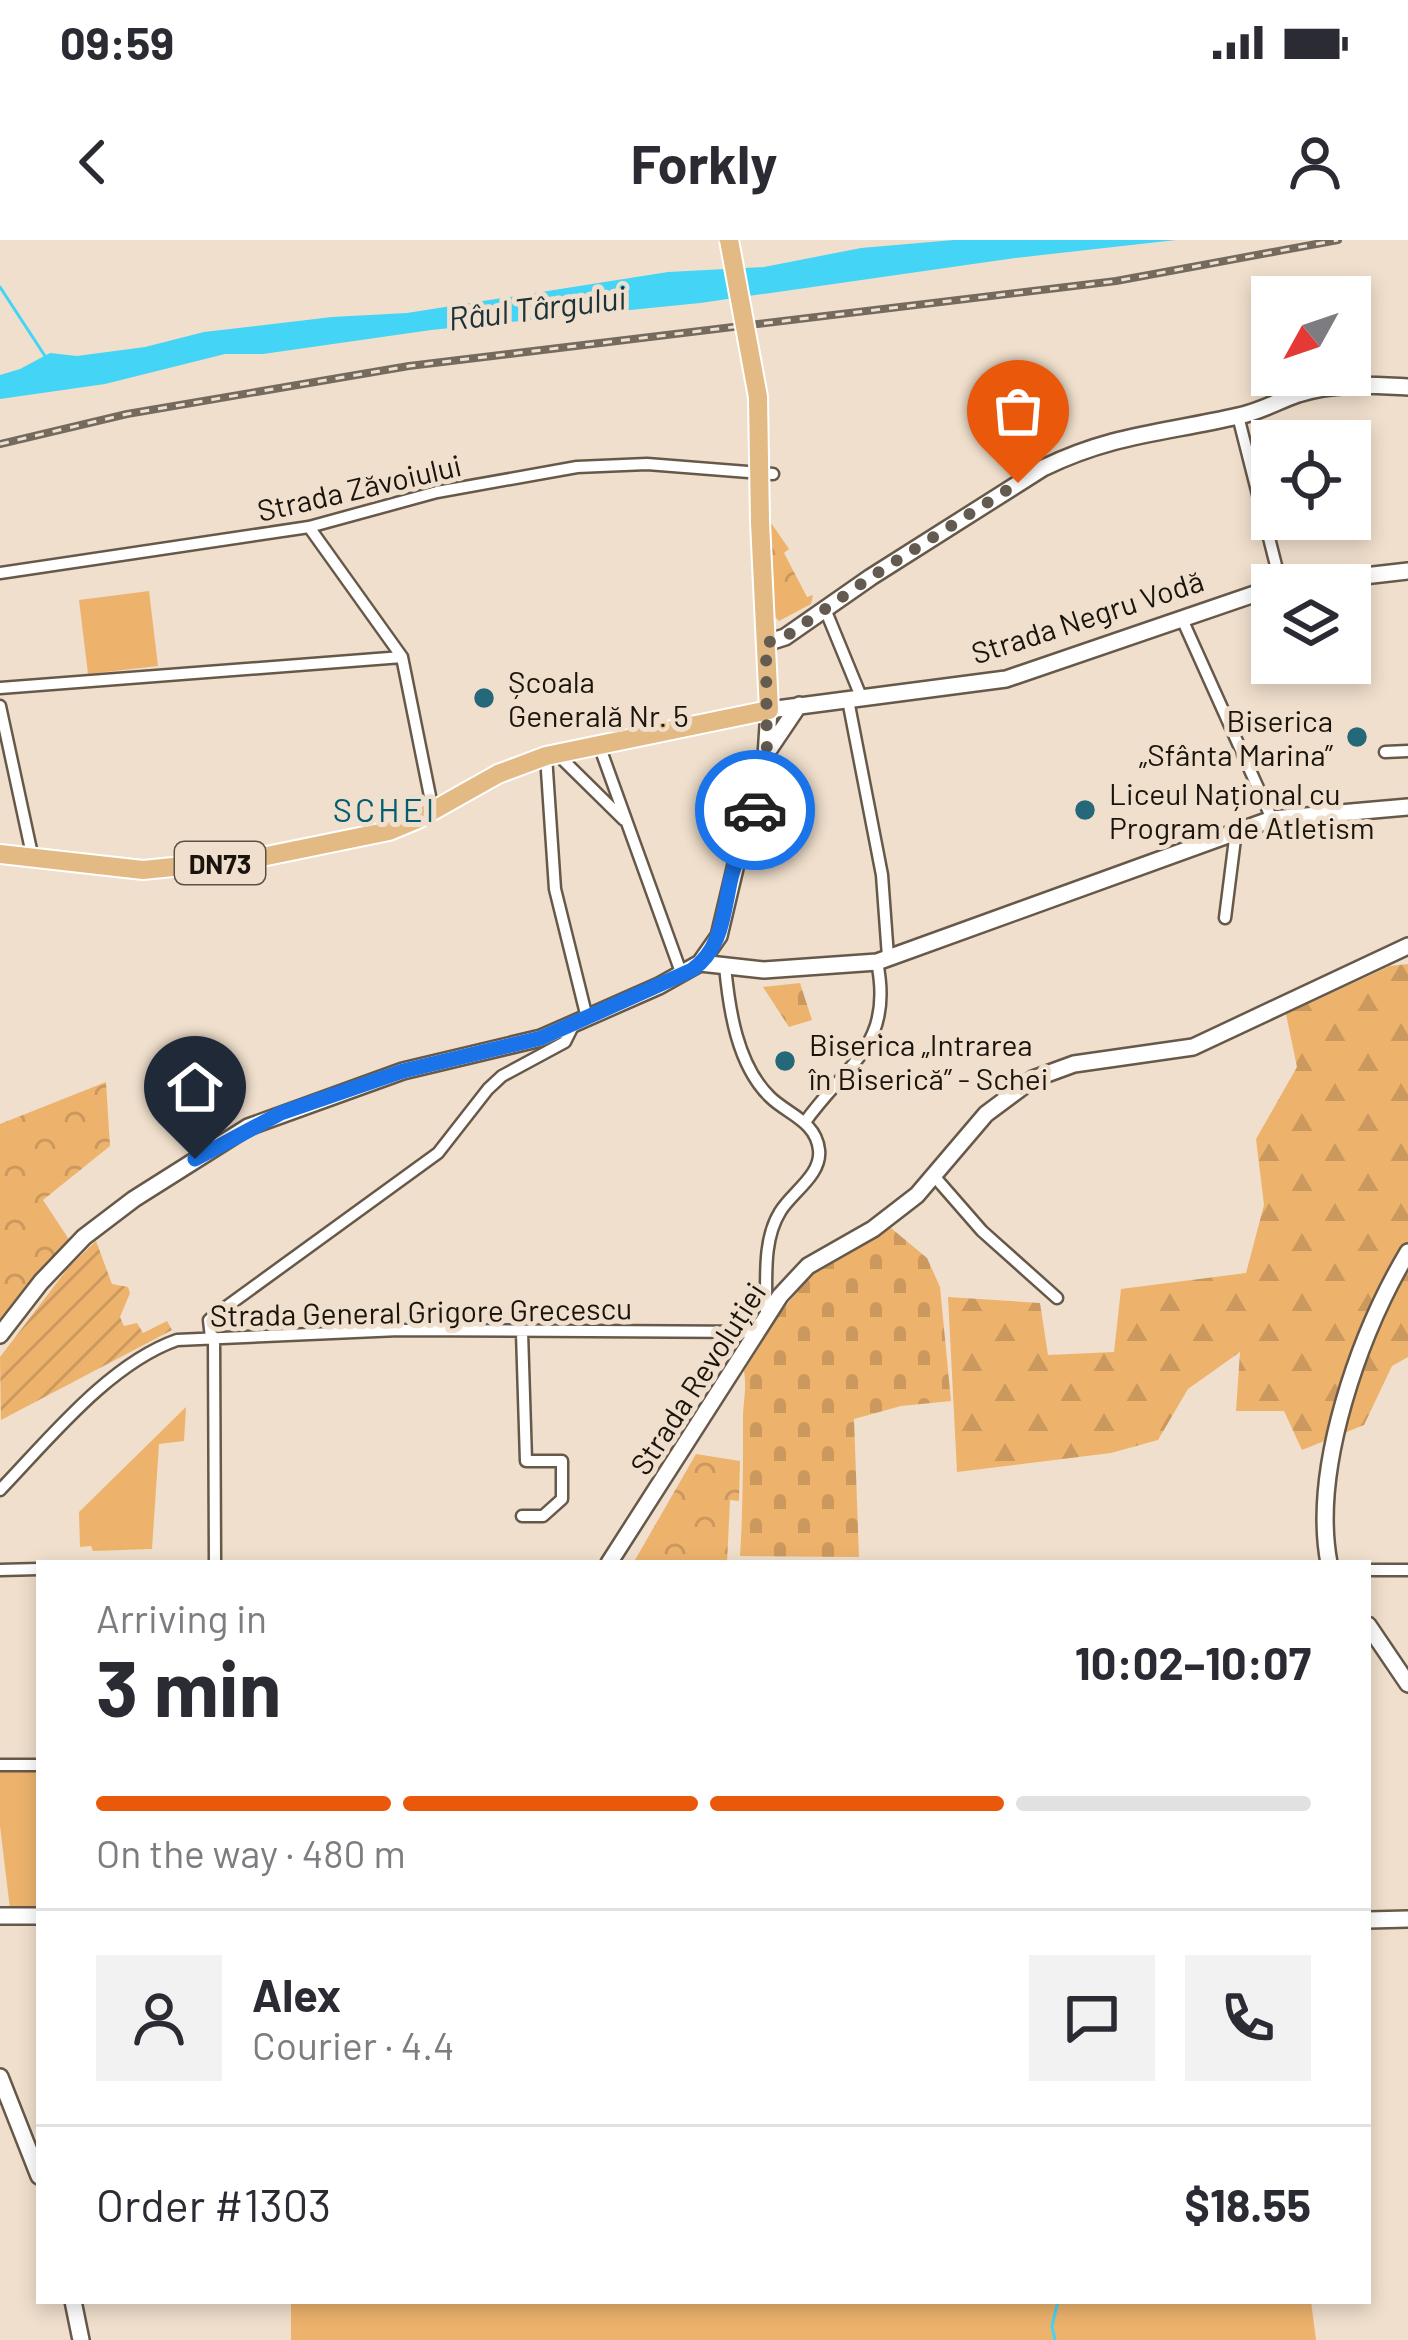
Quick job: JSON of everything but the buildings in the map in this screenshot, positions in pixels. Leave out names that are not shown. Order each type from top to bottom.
[{"type":"main road","points":[[0,1335],[41,1282],[84,1238],[134,1199],[234,1135],[381,1077],[518,1046],[700,963],[721,929],[737,860],[764,788],[770,710],[758,397],[728,240]]},
{"type":"main road","points":[[766,643],[785,637],[994,499],[1070,455],[1125,436],[1238,416],[1331,386],[1408,387]]},
{"type":"main road","points":[[1371,575],[1408,571]]},
{"type":"main road","name":"Strada Negru Vodă","points":[[433,811],[498,774],[551,755],[799,705],[1006,679],[1251,596]]},
{"type":"main road","points":[[768,674],[741,715],[760,731],[768,751]]},
{"type":"main road","points":[[768,751],[799,705]]},
{"type":"main road","points":[[700,963],[764,970],[883,960],[1272,819],[1408,807]]},
{"type":"main road","name":"DN73","points":[[0,854],[142,870],[235,862],[389,831],[433,811]]},
{"type":"main road","name":"Strada Revoluției","points":[[611,1560],[780,1296],[808,1266],[892,1216],[934,1176],[986,1114],[1033,1079],[1074,1064],[1193,1047],[1408,946]]},
{"type":"main road","points":[[1329,1560],[1326,1517],[1339,1425],[1387,1288],[1408,1252]]},
{"type":"main road","points":[[1371,1628],[1408,1684]]},
{"type":"main road","points":[[0,1916],[36,1916]]},
{"type":"main road","points":[[1371,1920],[1408,1919]]},
{"type":"main road","points":[[0,2077],[36,2168]]},
{"type":"main road","points":[[75,2304],[81,2340]]},
{"type":"street","points":[[1238,416],[1277,564]]},
{"type":"street","name":"Strada Zăvoiului","points":[[0,573],[309,527],[536,473],[647,464],[773,474]]},
{"type":"street","points":[[309,527],[402,657],[433,811]]},
{"type":"street","points":[[806,1122],[870,1043],[883,994],[882,875],[855,700],[825,609]]},
{"type":"street","points":[[1182,619],[1272,819]]},
{"type":"street","points":[[0,688],[402,657]]},
{"type":"street","points":[[0,706],[33,859]]},
{"type":"street","points":[[599,746],[682,975]]},
{"type":"street","points":[[1385,752],[1408,751]]},
{"type":"street","points":[[551,755],[626,822]]},
{"type":"street","points":[[215,1560],[209,1320],[438,1153],[488,1089],[502,1076],[565,1042],[580,1021],[555,889],[551,755]]},
{"type":"street","points":[[1225,918],[1236,831]]},
{"type":"street","points":[[725,966],[736,1033],[751,1071],[770,1097],[806,1122],[819,1150],[817,1167],[778,1213],[771,1234],[766,1317]]},
{"type":"street","points":[[934,1176],[982,1231],[1057,1298]]},
{"type":"street","name":"Strada General Grigore Grecescu","points":[[0,1490],[118,1372],[177,1340],[399,1330],[757,1332]]},
{"type":"street","points":[[521,1516],[543,1516],[562,1499],[562,1461],[526,1461],[522,1332]]},
{"type":"street","points":[[0,1570],[36,1569]]},
{"type":"street","points":[[1371,1570],[1408,1570]]},
{"type":"street","points":[[0,1765],[36,1765]]},
{"type":"green space","points":[[767,517],[789,549],[784,553],[807,597],[813,595],[811,604],[779,621],[772,614]]},
{"type":"green space","points":[[149,591],[158,666],[88,674],[79,600]]},
{"type":"green space","points":[[1408,964],[1408,1357],[1392,1366],[1364,1425],[1302,1450],[1284,1411],[1236,1411],[1240,1352],[1188,1389],[1158,1440],[1111,1453],[957,1472],[948,1297],[1040,1303],[1048,1355],[1114,1352],[1121,1289],[1246,1273],[1264,1205],[1256,1139],[1297,1067],[1286,1014],[1390,966]]},
{"type":"green space","points":[[800,983],[812,1020],[789,1027],[763,987]]},
{"type":"green space","points":[[106,1082],[110,1146],[43,1200],[70,1241],[0,1323],[0,1124]]},
{"type":"green space","points":[[891,1228],[927,1258],[940,1287],[951,1401],[901,1406],[854,1419],[859,1557],[740,1556],[744,1371],[776,1318],[815,1270]]},
{"type":"green space","points":[[96,1241],[112,1284],[128,1287],[130,1293],[120,1317],[124,1326],[137,1323],[143,1333],[167,1321],[172,1330],[1,1420],[0,1357],[68,1268]]},
{"type":"green space","points":[[186,1407],[184,1441],[159,1444],[152,1549],[93,1551],[91,1546],[80,1547],[79,1512]]},
{"type":"green space","points":[[696,1454],[740,1461],[739,1501],[730,1500],[727,1560],[635,1560]]},
{"type":"green space","points":[[0,1768],[36,1768],[36,1909],[10,1909],[0,1826]]},
{"type":"green space","points":[[291,2304],[1311,2304],[1316,2340],[291,2340]]},
{"type":"water","name":"Râul Târgului","points":[[954,240],[1176,240],[700,303],[431,330],[263,354],[225,354],[105,384],[0,399],[0,375],[50,353],[77,356],[145,347],[204,332],[407,313],[668,272],[764,267],[861,248]]},
{"type":"waterway","points":[[0,287],[45,356]]},
{"type":"waterway","points":[[1055,2340],[1052,2326],[1057,2304]]},
{"type":"railway","points":[[0,444],[127,414],[409,366],[1116,281],[1338,240]]},
{"type":"way so far","points":[[755,810],[767,769],[766,643],[785,637],[1018,483]]},
{"type":"place","name":"Școala Generală Nr. 5","points":[[484,698]]},
{"type":"place","name":"Biserica „Sfânta Marina”","points":[[1357,737]]},
{"type":"place","name":"Liceul Național cu Program de Atletism","points":[[1085,810]]},
{"type":"place","name":"Biserica „Intrarea în Biserică” - Schei","points":[[785,1061]]},
{"type":"district","name":"SCHEI","points":[[385,809]]},
{"type":"route","points":[[195,1159],[281,1113],[403,1071],[541,1038],[692,970],[719,936],[731,880],[755,810]]}]
